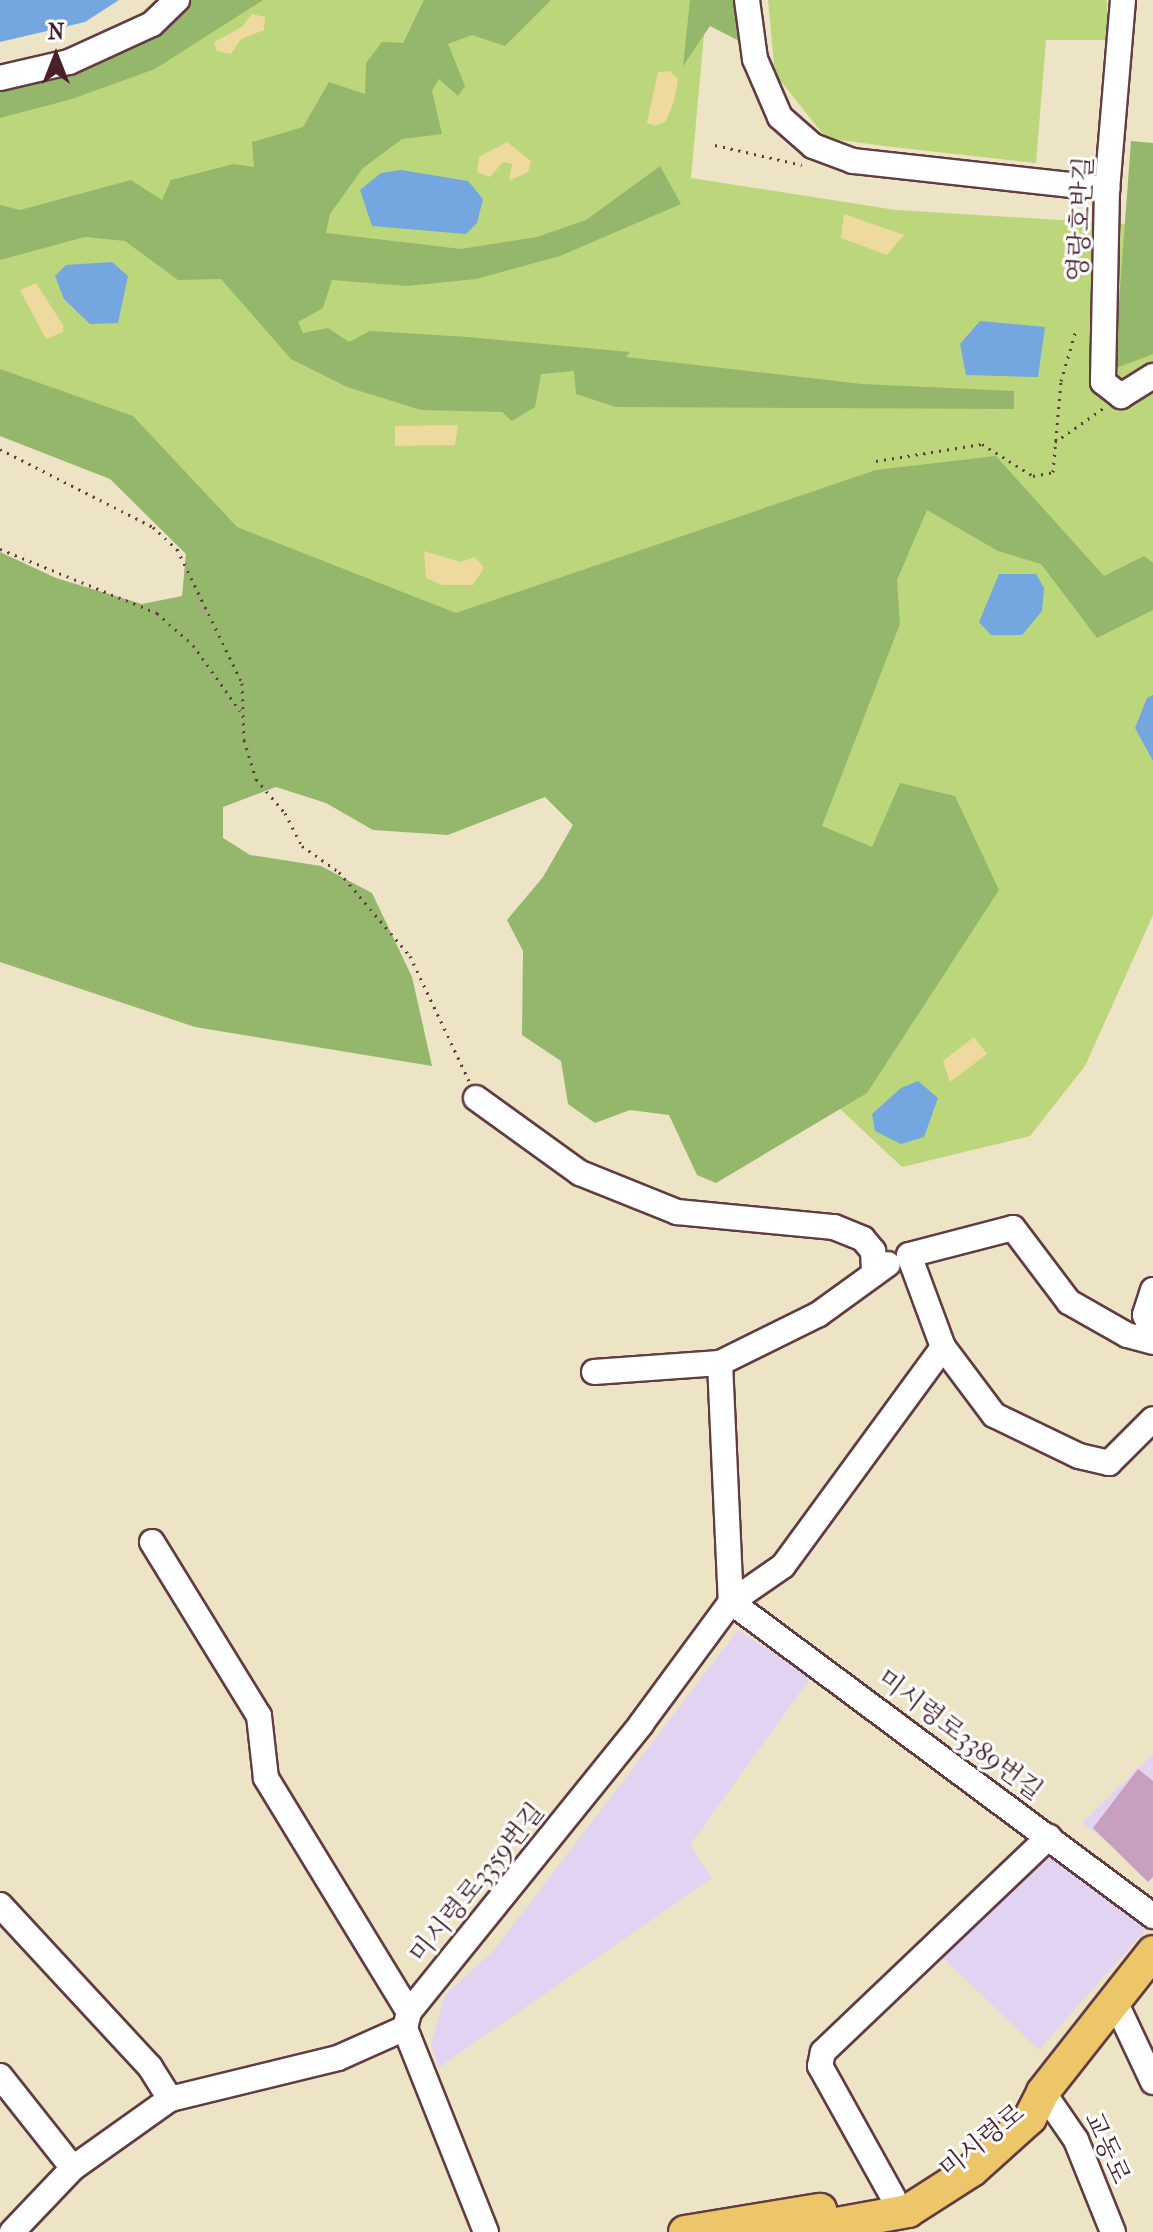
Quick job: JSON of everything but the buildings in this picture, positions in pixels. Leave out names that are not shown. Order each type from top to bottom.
[{"type":"main road","name":"미시령로","points":[[814,2230],[908,2211],[931,2200],[1013,2136],[1043,2092],[1153,1952]]},
{"type":"main road","name":"미시령로","points":[[685,2232],[893,2197],[958,2167],[1043,2092]]},
{"type":"street","points":[[0,78],[69,62],[152,24],[177,0]]},
{"type":"street","points":[[747,0],[755,59],[780,117],[813,146],[853,161],[1107,189]]},
{"type":"street","name":"영랑호반길","points":[[1121,396],[1103,382],[1107,189],[1123,0]]},
{"type":"street","points":[[1121,396],[1153,376]]},
{"type":"street","points":[[476,1098],[580,1173],[677,1212],[834,1227],[863,1239],[873,1251],[874,1270]]},
{"type":"street","points":[[594,1372],[720,1363],[819,1314],[874,1270],[909,1255],[1013,1228],[1069,1302],[1127,1335],[1153,1342]]},
{"type":"street","points":[[909,1255],[943,1347],[994,1415],[1079,1456],[1109,1463],[1153,1419]]},
{"type":"street","points":[[1153,1290],[1145,1315],[1153,1333]]},
{"type":"street","name":"미시령로3359번길","points":[[407,2020],[641,1724],[731,1602],[783,1566],[943,1347]]},
{"type":"street","points":[[720,1363],[731,1602]]},
{"type":"street","points":[[152,1542],[259,1716],[266,1778],[407,2020],[486,2232]]},
{"type":"street","name":"미시령로3389번길","points":[[731,1602],[1153,1916]]},
{"type":"street","points":[[893,2197],[820,2066],[823,2052],[1049,1837]]},
{"type":"street","points":[[0,1905],[150,2067],[170,2099]]},
{"type":"street","points":[[1121,2014],[1153,2082]]},
{"type":"street","points":[[12,2232],[73,2168],[170,2099],[338,2058],[407,2020]]},
{"type":"street","points":[[0,2076],[73,2168]]},
{"type":"street","name":"교동로","points":[[1043,2092],[1076,2140],[1113,2232]]},
{"type":"path","points":[[876,461],[982,444],[1033,476],[1053,472],[1061,381],[1075,333]]},
{"type":"path","points":[[1055,442],[1121,396]]},
{"type":"path","points":[[0,449],[153,527],[177,549],[199,604],[232,658],[242,683],[242,715],[256,779],[285,813],[302,846],[339,872],[410,956],[432,994],[476,1098]]},
{"type":"path","points":[[0,549],[157,613],[193,645],[242,715]]},
{"type":"shaded area","points":[[738,1630],[811,1677],[690,1845],[712,1878],[438,2068],[431,2043],[445,1995],[494,1950]]},
{"type":"shaded area","points":[[1153,1754],[1153,1877],[1082,1823]]},
{"type":"shaded area","points":[[1052,1847],[1152,1922],[1039,2050],[941,1956]]},
{"type":"green space","points":[[174,0],[263,0],[155,69],[72,99],[0,118],[0,88],[79,67]]},
{"type":"green space","points":[[225,0],[707,0],[691,178],[896,210],[1142,225],[1153,336],[1153,915],[1085,1066],[1030,1136],[902,1167],[822,1092],[850,932],[467,632],[233,543],[0,383],[0,106]]},
{"type":"green space","points":[[424,0],[551,0],[505,46],[472,35],[448,44],[465,86],[458,96],[439,79],[432,91],[442,134],[402,139],[363,168],[330,214],[326,233],[461,249],[537,237],[586,220],[660,166],[681,204],[560,256],[476,279],[407,286],[332,280],[323,308],[298,322],[303,333],[328,328],[349,342],[370,331],[468,337],[630,352],[626,357],[862,384],[1014,391],[1014,409],[616,407],[576,394],[574,371],[541,374],[535,407],[512,421],[502,412],[421,410],[347,387],[291,359],[221,279],[178,280],[125,241],[85,237],[0,260],[0,205],[20,210],[131,180],[162,200],[171,180],[234,164],[254,167],[252,142],[303,127],[329,82],[365,94],[366,63],[382,42],[403,43]]},
{"type":"green space","points":[[690,0],[741,0],[741,42],[710,26],[683,66]]},
{"type":"green space","points":[[768,0],[1107,0],[1107,40],[1046,40],[1036,163],[884,146],[826,138],[775,74]]},
{"type":"green space","points":[[1131,141],[1153,143],[1153,354],[1114,369]]},
{"type":"green space","points":[[0,369],[133,416],[237,527],[456,613],[876,470],[996,456],[1104,576],[1144,556],[1153,563],[1153,610],[1097,638],[1041,564],[998,551],[927,510],[897,580],[900,624],[822,826],[872,847],[900,783],[955,796],[999,890],[867,1093],[716,1183],[697,1175],[669,1115],[630,1110],[595,1123],[568,1104],[561,1061],[522,1035],[523,951],[507,920],[543,877],[573,825],[545,797],[448,835],[373,830],[326,803],[276,787],[223,807],[223,838],[250,855],[321,866],[372,893],[412,977],[432,1066],[195,1027],[0,962],[0,552],[56,578],[142,604],[182,596],[186,554],[110,479],[0,436]]},
{"type":"sand","points":[[252,14],[265,17],[264,30],[241,39],[231,54],[217,51],[214,42],[242,27]]},
{"type":"sand","points":[[670,71],[678,79],[674,101],[666,121],[655,126],[647,123],[658,72]]},
{"type":"sand","points":[[507,142],[531,161],[528,172],[509,181],[512,164],[503,162],[490,177],[477,172],[479,157]]},
{"type":"sand","points":[[844,214],[904,235],[887,255],[841,238]]},
{"type":"sand","points":[[36,283],[63,325],[63,332],[46,339],[20,290]]},
{"type":"sand","points":[[458,425],[455,445],[395,446],[395,426]]},
{"type":"sand","points":[[424,551],[461,562],[475,557],[484,568],[473,585],[442,585],[426,578]]},
{"type":"sand","points":[[974,1037],[987,1054],[950,1082],[943,1061]]},
{"type":"water","points":[[0,0],[119,0],[85,22],[0,42]]},
{"type":"water","points":[[401,170],[468,181],[483,199],[477,223],[466,234],[372,226],[360,190],[381,173]]},
{"type":"water","points":[[112,262],[128,276],[118,323],[90,324],[64,299],[55,276],[66,265]]},
{"type":"water","points":[[980,321],[1045,327],[1038,377],[966,375],[960,344]]},
{"type":"water","points":[[999,574],[1036,574],[1044,588],[1042,611],[1022,635],[991,635],[979,622]]},
{"type":"water","points":[[1153,695],[1153,761],[1135,728],[1147,698]]},
{"type":"water","points":[[918,1081],[938,1098],[924,1137],[901,1144],[875,1131],[872,1114],[901,1088]]}]
